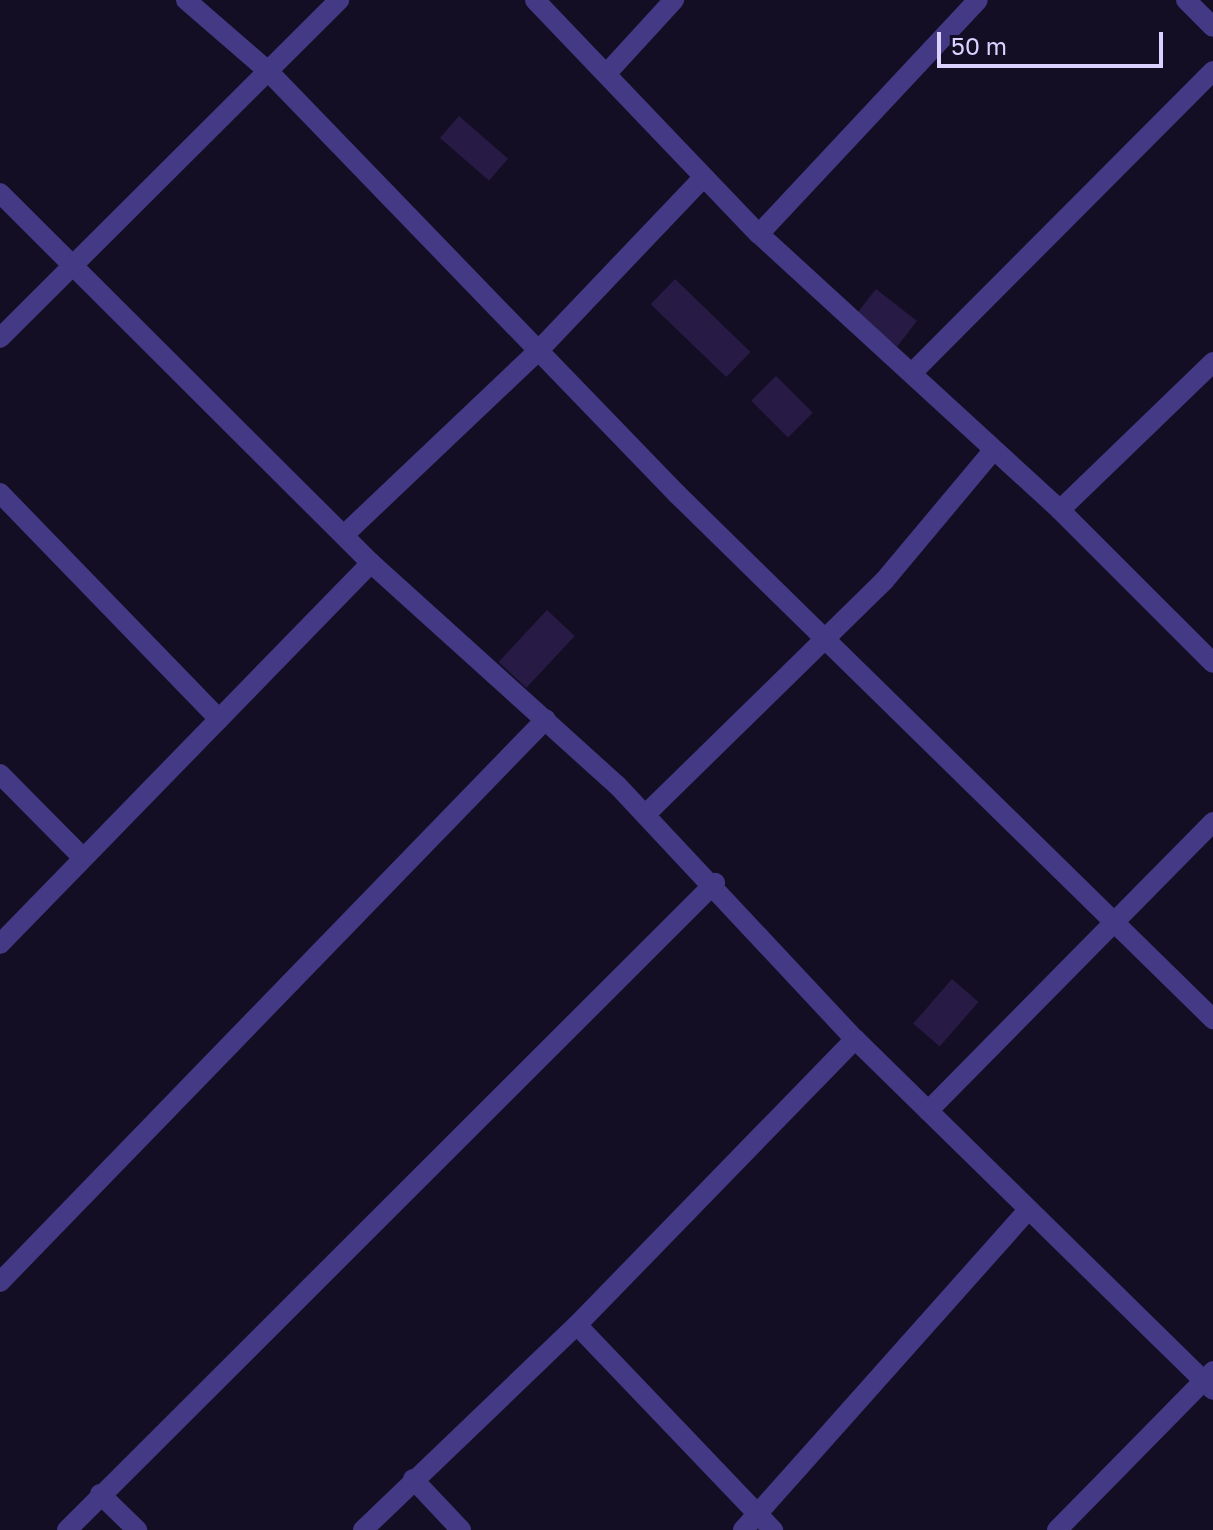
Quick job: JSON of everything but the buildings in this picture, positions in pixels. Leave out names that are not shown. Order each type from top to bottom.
[{"type":"street","points":[[186,0],[269,72],[825,640],[915,720],[1109,920],[1213,1019]]},
{"type":"street","points":[[0,338],[68,266],[339,0]]},
{"type":"street","points":[[535,0],[608,72],[703,178],[759,234],[913,372],[991,453],[1060,510],[1213,663]]},
{"type":"street","points":[[608,72],[674,0]]},
{"type":"street","points":[[759,234],[978,0]]},
{"type":"street","points":[[1186,0],[1213,27]]},
{"type":"street","points":[[913,372],[1213,71]]},
{"type":"street","points":[[344,535],[540,349],[703,178]]},
{"type":"street","points":[[0,193],[68,266],[371,563],[546,719],[646,814],[715,883],[855,1039],[1028,1210],[1209,1381],[1057,1530]]},
{"type":"street","points":[[1060,510],[1213,362]]},
{"type":"street","points":[[646,814],[825,640],[991,453]]},
{"type":"street","points":[[0,493],[219,719]]},
{"type":"street","points":[[0,944],[371,563]]},
{"type":"street","points":[[0,1282],[546,719]]},
{"type":"street","points":[[0,774],[83,858]]},
{"type":"street","points":[[928,1111],[1109,920],[1213,822]]},
{"type":"street","points":[[67,1530],[715,883]]},
{"type":"street","points":[[363,1530],[577,1325],[855,1039]]},
{"type":"street","points":[[750,1523],[1028,1210]]},
{"type":"street","points":[[577,1325],[750,1523],[773,1530]]},
{"type":"street","points":[[413,1479],[461,1530]]},
{"type":"street","points":[[100,1494],[137,1530]]}]
